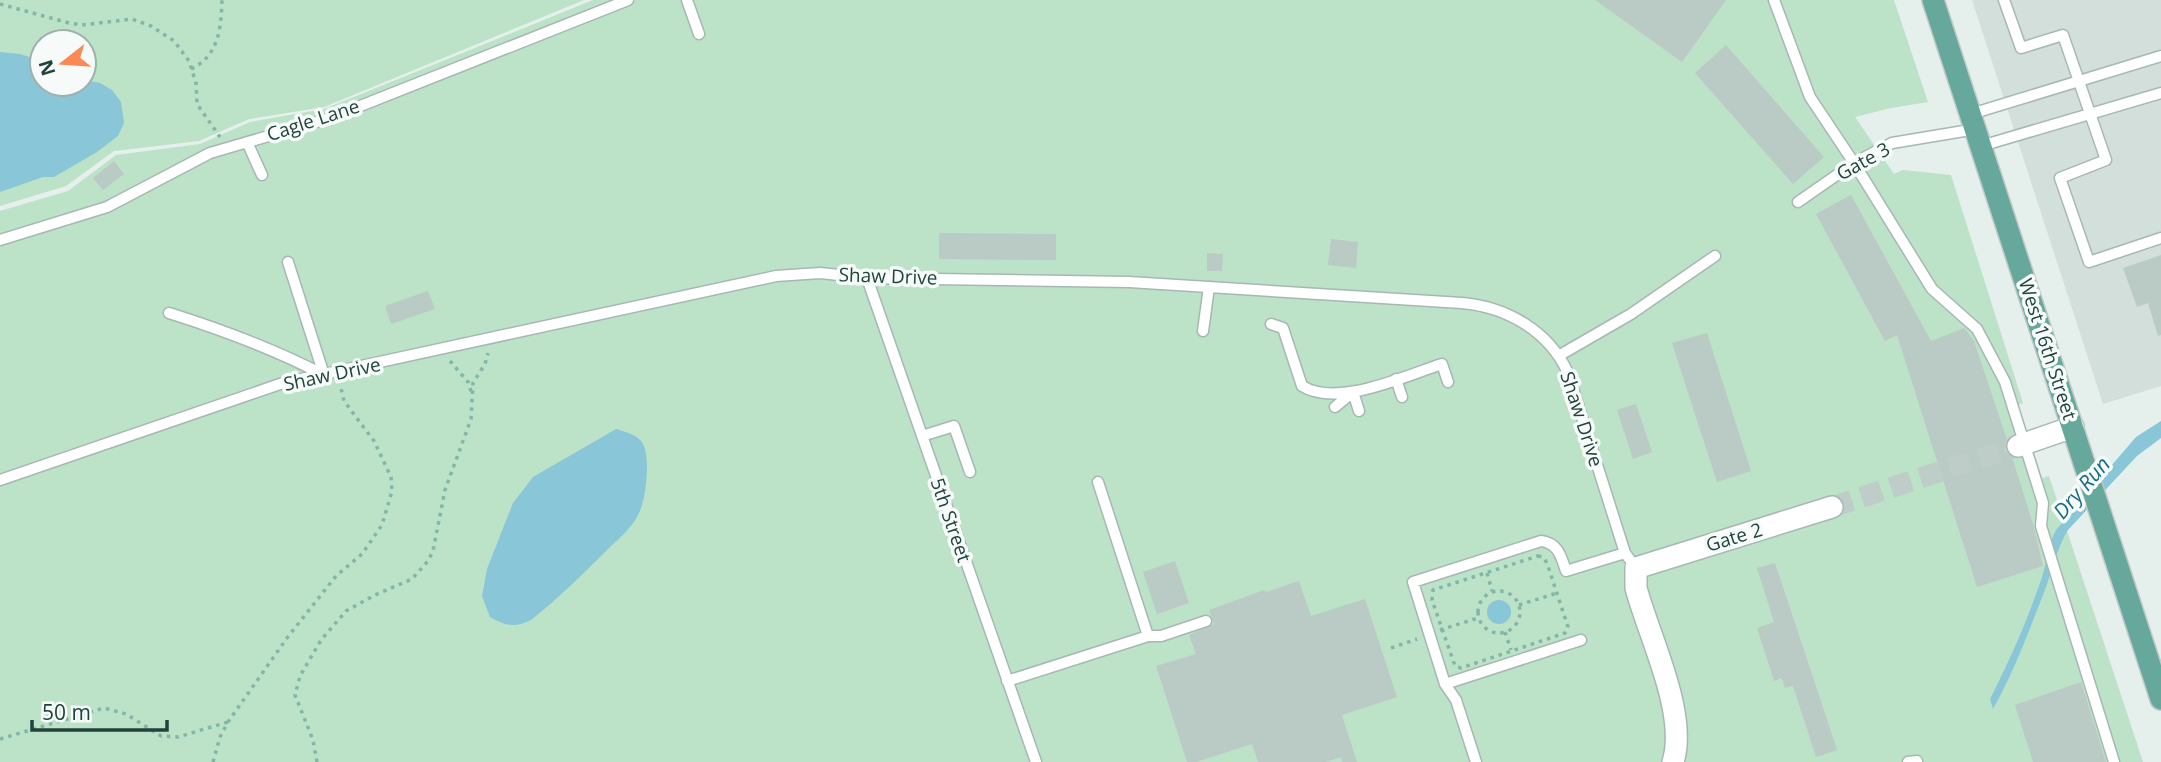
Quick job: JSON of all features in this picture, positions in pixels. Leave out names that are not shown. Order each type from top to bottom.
[{"type":"main road","name":"West 16th Street","points":[[1933,0],[2161,699]]},
{"type":"street","points":[[2021,445],[2073,427]]},
{"type":"street","name":"Gate 2","points":[[1631,561],[1832,507]]},
{"type":"street","points":[[1631,561],[1636,588],[1674,711],[1678,734],[1673,762]]},
{"type":"lane","name":"Cagle Lane","points":[[0,240],[107,207],[210,153],[330,118],[628,0]]},
{"type":"lane","points":[[687,0],[699,34]]},
{"type":"lane","points":[[1774,0],[1810,97],[1932,289],[1977,329],[2004,382],[2021,445],[2043,503],[2041,526],[2115,762]]},
{"type":"lane","points":[[2004,0],[2021,48],[2063,35],[2106,160],[2060,178],[2089,262],[2161,238]]},
{"type":"lane","points":[[1976,130],[2080,81],[2161,56]]},
{"type":"lane","points":[[1976,130],[2091,114],[2161,93]]},
{"type":"lane","name":"Gate 3","points":[[1798,202],[1854,163],[1892,143],[1976,130]]},
{"type":"lane","points":[[247,142],[262,175]]},
{"type":"lane","points":[[1560,355],[1631,314],[1715,256]]},
{"type":"lane","points":[[288,262],[324,375]]},
{"type":"lane","name":"Shaw Drive","points":[[0,480],[284,383],[776,276],[820,273],[867,278],[1018,279],[1209,287],[1472,304],[1524,323],[1560,355],[1631,561]]},
{"type":"lane","name":"5th Street","points":[[867,278],[1036,762]]},
{"type":"lane","points":[[1203,331],[1209,287]]},
{"type":"lane","points":[[169,313],[233,333],[324,375]]},
{"type":"lane","points":[[1271,324],[1283,328],[1290,368],[1302,386],[1314,393],[1353,392],[1442,364],[1448,382]]},
{"type":"lane","points":[[1396,379],[1402,397]]},
{"type":"lane","points":[[1335,407],[1353,392]]},
{"type":"lane","points":[[1353,392],[1359,411]]},
{"type":"lane","points":[[922,436],[954,426],[970,472]]},
{"type":"lane","points":[[1098,482],[1148,636]]},
{"type":"lane","points":[[1476,762],[1456,700],[1446,684],[1413,582],[1541,541],[1551,542],[1560,552],[1566,571],[1631,561]]},
{"type":"lane","points":[[1007,681],[1148,636],[1161,635],[1206,621]]},
{"type":"lane","points":[[1446,684],[1581,640]]},
{"type":"path","points":[[191,69],[204,63],[215,49],[222,0]]},
{"type":"path","points":[[0,4],[82,25],[132,19],[151,26],[174,41],[189,61],[196,83],[197,104],[227,148]]},
{"type":"path","points":[[317,762],[313,740],[295,695],[300,676],[321,640],[346,611],[412,579],[428,561],[445,490],[471,419],[472,383],[485,364],[488,352],[486,341]]},
{"type":"path","points":[[445,349],[450,362],[468,382],[472,394]]},
{"type":"path","points":[[213,762],[220,737],[229,722],[304,614],[336,576],[362,554],[382,525],[392,491],[391,477],[374,441],[344,401],[341,391]]},
{"type":"path","points":[[1547,563],[1566,623]]},
{"type":"path","points":[[1487,572],[1492,591]]},
{"type":"path","points":[[1492,591],[1506,592],[1516,599],[1519,605],[1516,624],[1505,632],[1486,629],[1478,618],[1478,605],[1486,594],[1492,591]]},
{"type":"path","points":[[1519,605],[1557,593]]},
{"type":"path","points":[[1505,632],[1512,652]]},
{"type":"path","points":[[0,739],[104,708],[126,713],[161,736],[178,737],[229,722]]},
{"type":"shaded area","points":[[1972,0],[2161,0],[2161,386],[2103,404]]},
{"type":"green space","points":[[0,0],[584,0],[324,107],[249,119],[199,141],[114,151],[66,186],[0,206]]},
{"type":"green space","points":[[593,0],[1894,0],[1928,102],[1855,117],[1894,174],[1903,170],[1951,175],[2023,403],[2018,405],[2042,478],[2049,476],[2143,762],[0,762],[0,211],[68,191],[116,155],[200,144],[250,122],[324,109]]},
{"type":"water","points":[[0,52],[28,57],[28,98],[98,98],[98,83],[112,90],[121,102],[124,123],[118,136],[97,152],[54,177],[43,177],[0,192]]},
{"type":"water","name":"Dry Run","points":[[2161,421],[2161,438],[2137,456],[2068,530],[2022,649],[1993,709],[1990,699],[2031,608],[2056,530],[2136,437]]},
{"type":"water","points":[[616,429],[636,437],[645,449],[645,489],[641,508],[634,522],[572,584],[531,620],[510,625],[490,617],[482,596],[487,569],[513,503],[533,477]]},
{"type":"water","points":[[1499,600],[1508,603],[1511,612],[1508,621],[1499,624],[1490,621],[1487,612],[1490,603]]},
{"type":"building","points":[[1595,0],[1726,0],[1682,62]]},
{"type":"building","points":[[1726,45],[1824,157],[1793,184],[1695,73]]},
{"type":"building","points":[[114,161],[124,174],[103,190],[93,178]]},
{"type":"building","points":[[1851,195],[1931,341],[1964,328],[1974,341],[2007,440],[2005,450],[2012,457],[2033,524],[2043,566],[1977,587],[1897,335],[1885,341],[1816,214]]},
{"type":"building","points":[[939,233],[1056,234],[1056,260],[939,259]]},
{"type":"building","points":[[1331,239],[1358,242],[1356,268],[1328,265]]},
{"type":"building","points":[[1207,253],[1223,254],[1222,271],[1207,271]]},
{"type":"building","points":[[2161,255],[2161,335],[2158,336],[2148,303],[2137,307],[2123,268]]},
{"type":"building","points":[[428,291],[435,309],[391,324],[385,306]]},
{"type":"building","points":[[1707,333],[1751,471],[1717,482],[1672,343]]},
{"type":"building","points":[[1636,404],[1652,452],[1633,459],[1617,410]]},
{"type":"building","points":[[1175,561],[1189,603],[1157,614],[1143,572]]},
{"type":"building","points":[[1775,563],[1837,750],[1816,757],[1793,686],[1785,688],[1782,678],[1774,681],[1757,628],[1774,622],[1757,568]]},
{"type":"building","points":[[1299,581],[1311,616],[1365,599],[1397,697],[1342,715],[1357,762],[1342,762],[1341,757],[1325,762],[1258,762],[1252,744],[1196,762],[1187,762],[1156,666],[1196,654],[1189,635],[1214,624],[1209,610],[1264,590],[1266,592]]},
{"type":"building","points":[[2081,682],[2106,762],[2033,762],[2015,705]]},
{"type":"tunnel","points":[[1832,507],[2018,446]]}]
